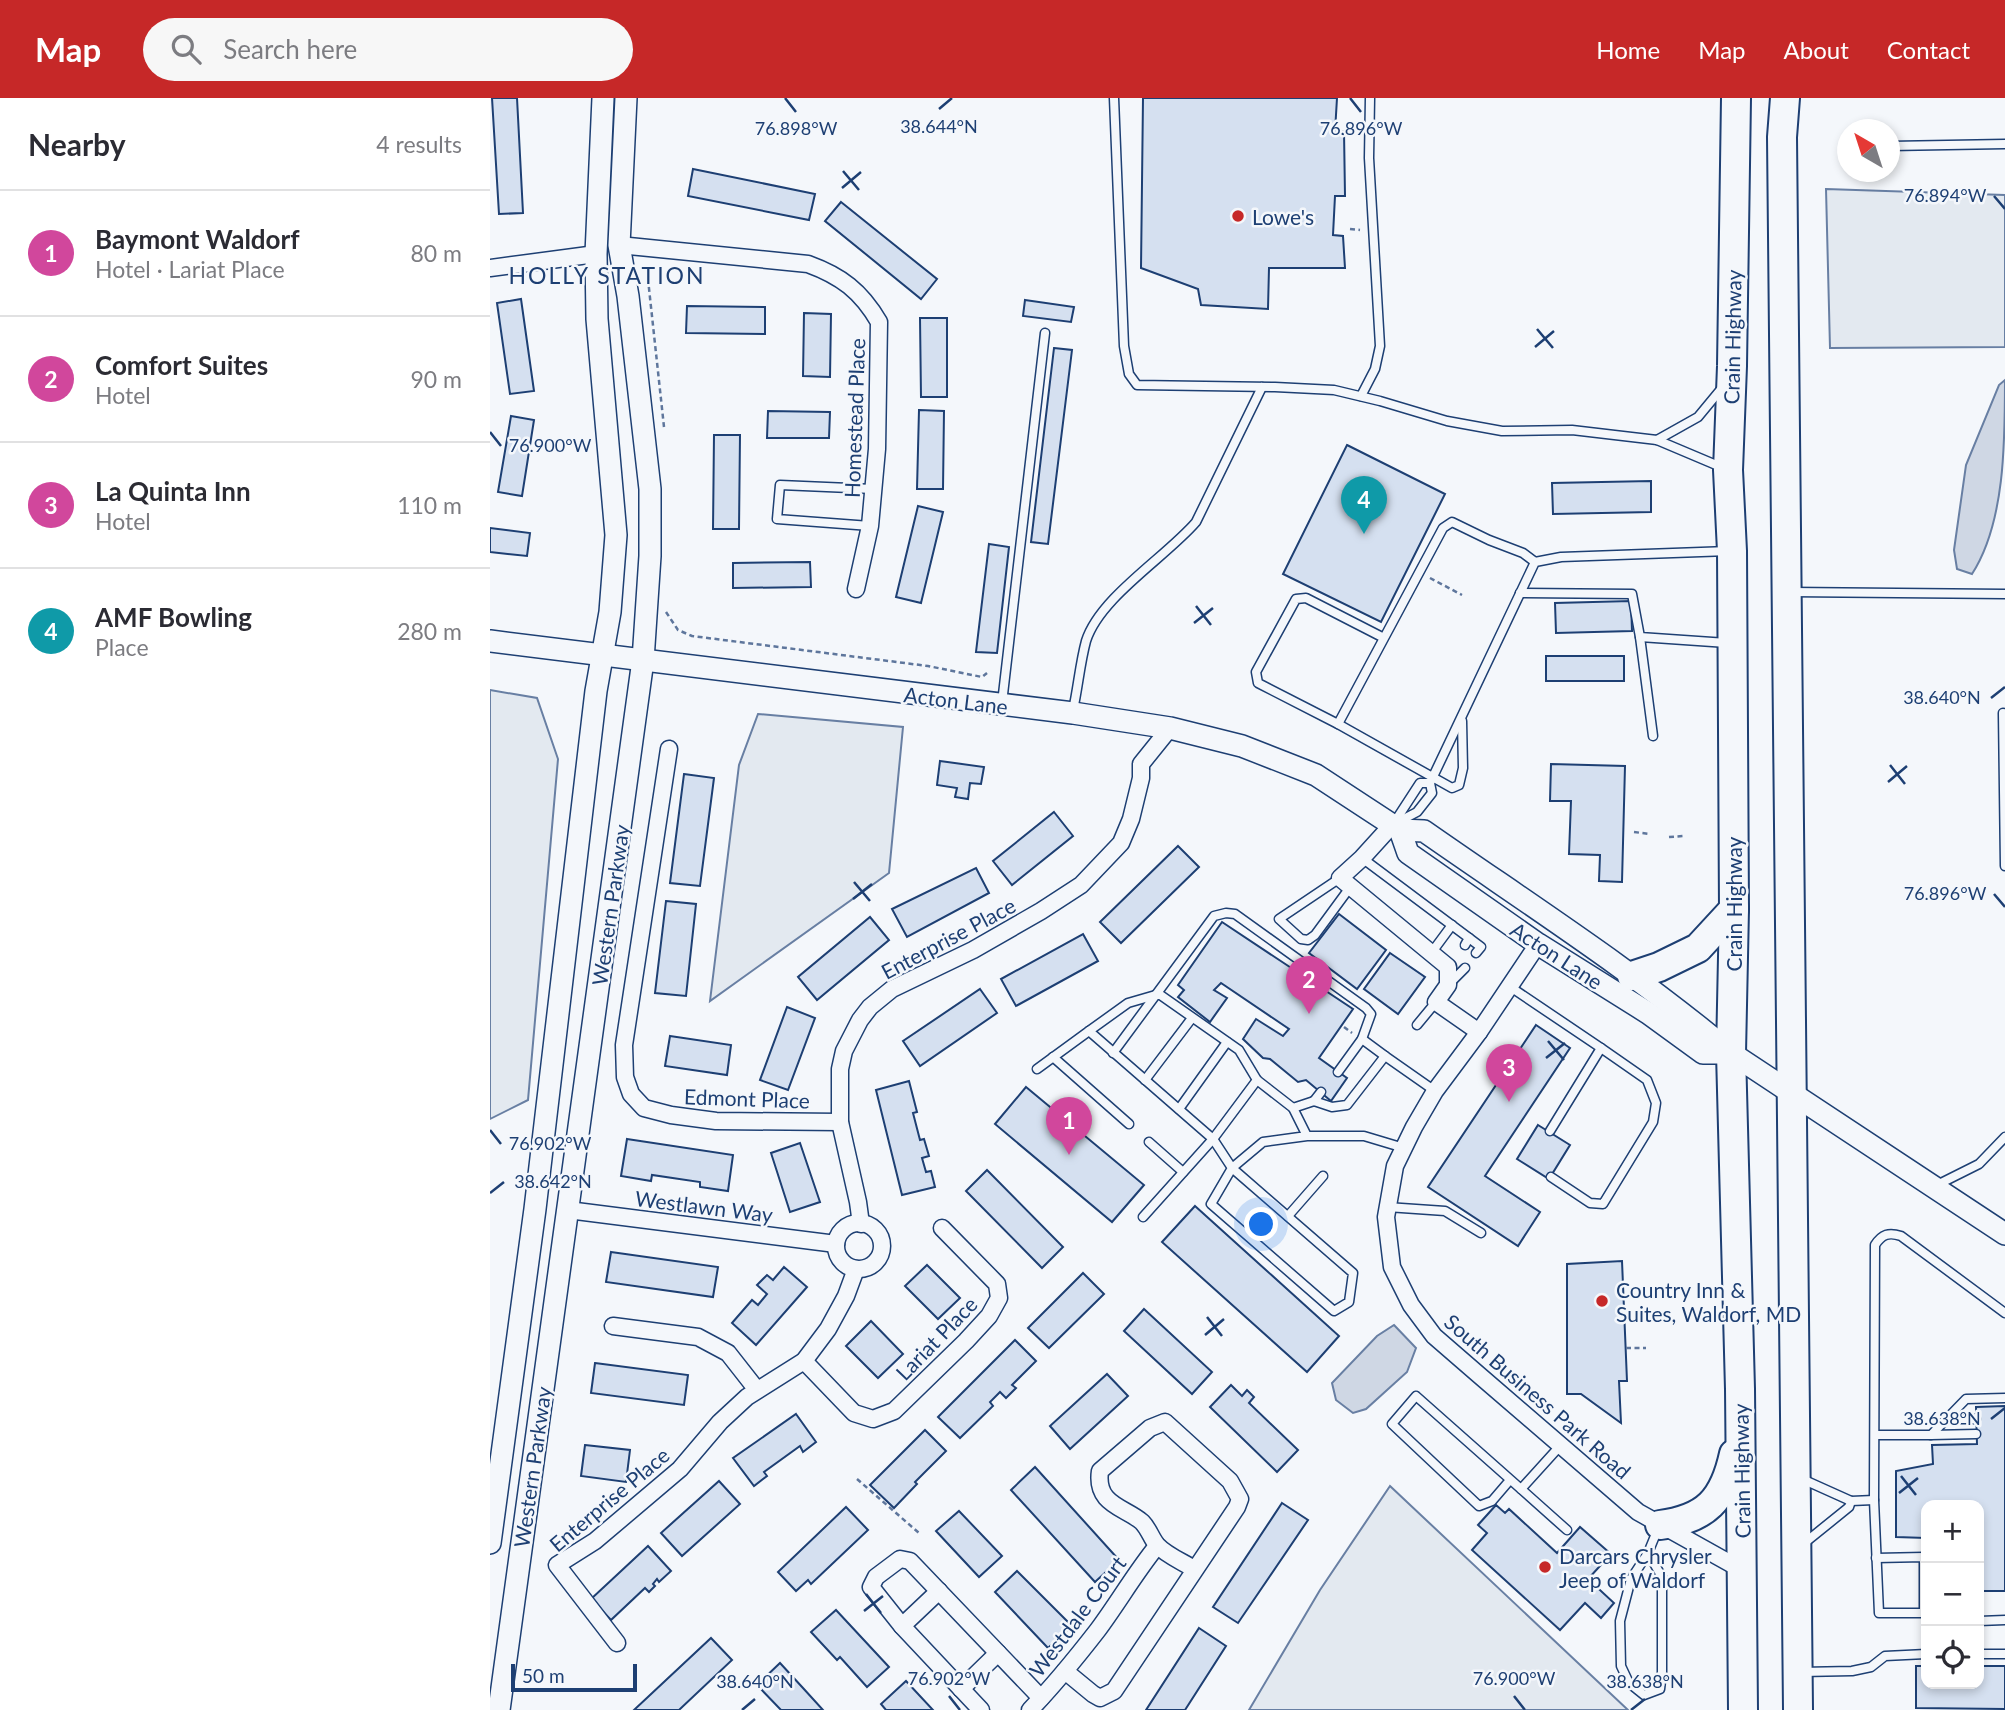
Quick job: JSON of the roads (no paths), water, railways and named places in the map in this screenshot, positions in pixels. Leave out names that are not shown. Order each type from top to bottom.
[{"type":"highway","name":"Crain Highway","points":[[1736,98],[1728,470],[1732,551],[1734,909],[1731,1053],[1740,1389],[1743,1710]]},
{"type":"highway","points":[[1773,98],[1773,210],[1769,269],[1774,302],[1785,341]]},
{"type":"highway","points":[[1786,98],[1782,137],[1798,1710]]},
{"type":"highway","points":[[1632,976],[1659,967],[1698,948],[1734,909]]},
{"type":"highway","points":[[1660,1525],[1699,1515],[1717,1496],[1730,1472],[1736,1446],[1740,1389]]},
{"type":"main road","name":"Western Parkway","points":[[490,1543],[535,1209],[596,691],[610,611],[616,535],[597,319],[596,254],[603,98]]},
{"type":"main road","name":"Western Parkway","points":[[499,1710],[643,660],[650,556],[650,489],[628,296],[619,245],[626,98]]},
{"type":"main road","name":"Acton Lane","points":[[490,641],[1073,713],[1170,728],[1242,746],[1315,775],[1396,828],[1424,831],[1632,976],[1731,1053],[1793,1091],[2005,1234]]},
{"type":"main road","name":"Acton Lane","points":[[1396,828],[1408,853],[1538,944],[1648,1013],[1703,1053],[1731,1053]]},
{"type":"street","name":"Homestead Place","points":[[619,245],[808,264],[835,274],[862,296],[879,322],[877,449],[870,526],[856,589]]},
{"type":"street","points":[[490,268],[596,254]]},
{"type":"street","name":"Enterprise Place","points":[[861,1224],[840,1122],[840,1069],[844,1051],[860,1020],[870,1007],[892,989],[973,950],[1081,885],[1121,844],[1131,819],[1141,778],[1141,764],[1170,728]]},
{"type":"street","name":"Edmont Place","points":[[669,749],[624,1045],[625,1077],[631,1094],[645,1108],[671,1115],[716,1121],[840,1122]]},
{"type":"street","points":[[1396,828],[1362,858],[1346,882],[1450,964],[1448,985],[1436,1002],[1479,1032]]},
{"type":"street","name":"South Business Park Road","points":[[1538,944],[1479,1032],[1435,1091],[1404,1148],[1393,1174],[1387,1207],[1387,1241],[1392,1266],[1410,1305],[1434,1336],[1560,1446],[1638,1512],[1742,1570]]},
{"type":"street","name":"Westlawn Way","points":[[568,1210],[836,1244]]},
{"type":"street","points":[[861,1224],[874,1229],[882,1249],[880,1256],[870,1266],[849,1268],[839,1258],[836,1244],[847,1227],[861,1224]]},
{"type":"street","name":"Lariat Place","points":[[804,1361],[854,1413],[873,1419],[894,1410],[966,1341],[995,1307],[999,1298],[997,1284],[942,1228]]},
{"type":"street","name":"Enterprise Place","points":[[617,1643],[557,1565],[595,1541],[681,1469],[719,1422],[757,1390],[804,1361],[833,1320],[856,1269]]},
{"type":"street","points":[[613,1326],[698,1337],[728,1353],[757,1390]]},
{"type":"street","points":[[1065,1671],[1100,1698],[1114,1691],[1237,1507],[1240,1499],[1230,1482],[1165,1422],[1150,1428],[1100,1471],[1099,1479],[1113,1506],[1137,1518],[1146,1526],[1157,1546],[1194,1569]]},
{"type":"street","name":"Westdale Court","points":[[1035,1704],[1098,1629],[1138,1569],[1157,1546]]},
{"type":"street","points":[[981,1710],[902,1626],[871,1587],[876,1577],[900,1559],[910,1561],[998,1653],[1035,1704]]},
{"type":"street","points":[[902,1626],[939,1591]]},
{"type":"street","points":[[961,1689],[998,1653]]},
{"type":"lane","points":[[1114,98],[1124,346],[1129,374],[1137,385],[1334,390],[1447,421],[1502,431],[1572,430],[1657,440],[1728,470]]},
{"type":"lane","points":[[1361,396],[1375,369],[1380,345],[1369,158],[1370,98]]},
{"type":"lane","points":[[1900,146],[2005,145]]},
{"type":"lane","points":[[1002,706],[1045,333]]},
{"type":"lane","points":[[1657,440],[1698,416],[1732,377]]},
{"type":"lane","points":[[1073,713],[1087,639],[1099,617],[1123,591],[1182,539],[1196,522],[1262,387]]},
{"type":"lane","points":[[870,526],[777,519],[780,485],[873,489]]},
{"type":"lane","points":[[1338,724],[1443,528],[1452,522],[1522,552],[1535,562],[1561,557],[1732,551]]},
{"type":"lane","points":[[1396,828],[1417,812],[1432,793],[1431,780],[1535,562]]},
{"type":"lane","points":[[1787,592],[2005,594]]},
{"type":"lane","points":[[1520,593],[1632,594],[1653,736]]},
{"type":"lane","points":[[1384,638],[1306,598],[1296,599],[1256,673],[1258,683],[1338,724],[1431,780],[1452,788],[1460,785],[1463,768],[1462,717]]},
{"type":"lane","points":[[1640,637],[1732,643]]},
{"type":"lane","points":[[2003,713],[2005,866]]},
{"type":"lane","points":[[1396,828],[1420,783],[1431,780]]},
{"type":"lane","points":[[1362,858],[1452,925],[1467,942],[1481,947],[1476,953]]},
{"type":"lane","points":[[1346,882],[1315,935],[1308,940],[1301,939],[1279,919],[1346,882]]},
{"type":"lane","points":[[1113,1053],[1214,916],[1226,913],[1235,914],[1371,1014],[1362,1039],[1339,1072]]},
{"type":"lane","points":[[1432,952],[1452,925]]},
{"type":"lane","points":[[1448,985],[1465,968]]},
{"type":"lane","points":[[1509,986],[1647,1080],[1656,1103],[1653,1122],[1603,1203],[1590,1203],[1551,1177]]},
{"type":"lane","points":[[1158,994],[1239,1050],[1257,1080],[1293,1108],[1307,1136]]},
{"type":"lane","points":[[1037,1069],[1128,1003],[1158,994]]},
{"type":"lane","points":[[1418,1025],[1436,1002]]},
{"type":"lane","points":[[1145,1080],[1192,1018]]},
{"type":"lane","points":[[1089,1031],[1213,1139],[1233,1168],[1353,1273],[1349,1302],[1334,1311],[1212,1204],[1233,1168],[1263,1142],[1307,1136],[1364,1136],[1404,1148]]},
{"type":"lane","points":[[1362,1039],[1435,1091]]},
{"type":"lane","points":[[1179,1109],[1227,1042]]},
{"type":"lane","points":[[1550,1131],[1601,1048]]},
{"type":"lane","points":[[1314,1101],[1332,1107],[1347,1105],[1385,1056]]},
{"type":"lane","points":[[1053,1057],[1129,1124]]},
{"type":"lane","points":[[1143,1217],[1213,1139],[1257,1080]]},
{"type":"lane","points":[[1293,1108],[1314,1101],[1321,1092]]},
{"type":"lane","points":[[1934,1186],[1954,1179],[1979,1164],[2005,1137]]},
{"type":"lane","points":[[1149,1142],[1183,1172]]},
{"type":"lane","points":[[1288,1216],[1323,1176]]},
{"type":"lane","points":[[1387,1207],[1445,1211],[1481,1233]]},
{"type":"lane","points":[[1921,1613],[1879,1613],[1874,1500],[1875,1245],[1881,1237],[1891,1233],[1901,1236],[2005,1313]]},
{"type":"lane","points":[[1510,1480],[1492,1501],[1479,1506],[1392,1424],[1416,1396],[1567,1530]]},
{"type":"lane","points":[[1931,1435],[1966,1399],[2005,1398]]},
{"type":"lane","points":[[1947,1419],[1976,1419]]},
{"type":"lane","points":[[1875,1435],[1976,1434]]},
{"type":"lane","points":[[1521,1489],[1560,1446]]},
{"type":"lane","points":[[1797,1476],[1851,1501],[1874,1500]]},
{"type":"lane","points":[[1797,1549],[1849,1507],[1851,1501]]},
{"type":"lane","points":[[1648,1553],[1662,1577],[1662,1672],[1660,1689],[1644,1695],[1629,1683],[1621,1666],[1620,1621],[1631,1579],[1648,1553],[1660,1525]]},
{"type":"lane","points":[[1877,1558],[1924,1557],[1924,1563]]},
{"type":"lane","points":[[1984,1621],[2005,1620]]},
{"type":"lane","points":[[1798,1672],[1852,1671],[1871,1667],[1885,1656],[1921,1654]]},
{"type":"lane","points":[[1984,1654],[2005,1654]]},
{"type":"place","name":"Lowe's","points":[[1238,216]]},
{"type":"place","name":"AMF Bowling","points":[[1364,534]]},
{"type":"place","name":"Comfort Suites","points":[[1309,1014]]},
{"type":"place","name":"La Quinta Inn","points":[[1509,1102]]},
{"type":"place","name":"Baymont Waldorf","points":[[1069,1155]]},
{"type":"place","name":"Country Inn & Suites, Waldorf, MD","points":[[1602,1301]]},
{"type":"place","name":"Darcars Chrysler Jeep of Waldorf","points":[[1545,1567]]},
{"type":"district","name":"HOLLY STATION","points":[[607,275]]}]
